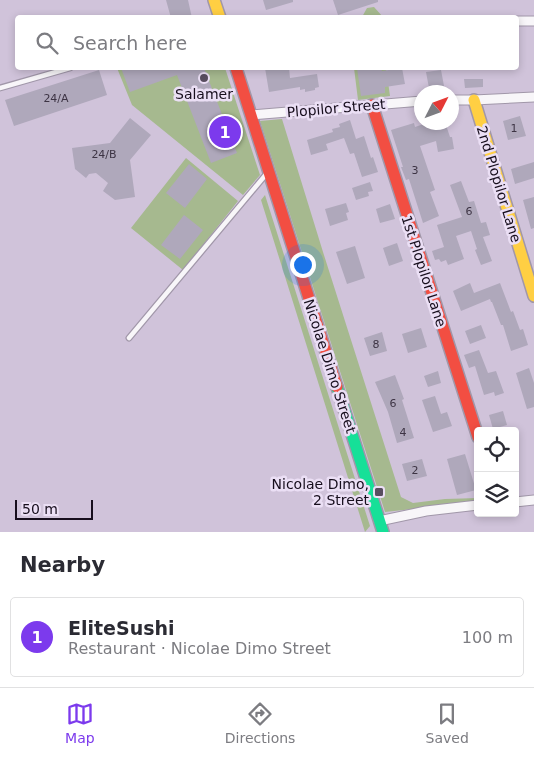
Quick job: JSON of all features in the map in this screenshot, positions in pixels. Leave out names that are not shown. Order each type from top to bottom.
[{"type":"street","points":[[214,0],[219,15]]},
{"type":"street","points":[[519,21],[534,21]]},
{"type":"street","name":"Nicolae Dimo Street","points":[[237,70],[380,528]]},
{"type":"street","points":[[459,100],[534,97]]},
{"type":"street","name":"2nd Plopilor Lane","points":[[474,100],[534,296]]},
{"type":"street","name":"Plopilor Street","points":[[251,115],[414,102]]},
{"type":"street","name":"1st Plopilor Lane","points":[[372,105],[475,427]]},
{"type":"street","points":[[519,502],[534,500]]},
{"type":"street","points":[[380,528],[426,511],[474,505]]},
{"type":"lane","points":[[0,88],[63,70]]},
{"type":"lane","points":[[129,338],[269,171]]},
{"type":"green space","points":[[374,7],[381,15],[363,15],[367,8]]},
{"type":"green space","points":[[118,70],[226,70],[260,175],[243,195],[132,105]]},
{"type":"green space","points":[[354,70],[386,70],[390,96],[358,100]]},
{"type":"green space","points":[[282,119],[401,497],[413,503],[474,498],[474,502],[385,512],[260,121]]},
{"type":"green space","points":[[186,158],[238,201],[183,270],[131,228]]},
{"type":"green space","points":[[265,195],[370,526],[365,532],[261,200]]},
{"type":"building","points":[[166,0],[188,0],[191,15],[170,15]]},
{"type":"building","points":[[263,0],[293,0],[293,2],[266,10]]},
{"type":"building","points":[[333,0],[378,0],[378,2],[338,15]]},
{"type":"building","points":[[99,70],[107,95],[14,126],[5,100]]},
{"type":"building","points":[[122,70],[205,70],[237,153],[211,163],[177,75],[130,92]]},
{"type":"building","points":[[265,70],[289,70],[290,78],[317,74],[319,87],[315,88],[315,90],[305,92],[305,89],[300,90],[300,87],[269,92]]},
{"type":"building","points":[[357,70],[402,70],[405,84],[385,87],[385,93],[361,96]]},
{"type":"building","points":[[441,70],[444,85],[428,85],[426,72]]},
{"type":"building","points":[[464,79],[483,79],[483,87],[465,88]]},
{"type":"building","points":[[520,116],[526,136],[508,140],[503,121]]},
{"type":"building","points":[[130,118],[151,135],[130,160],[135,197],[115,200],[103,191],[108,183],[96,173],[89,174],[86,178],[75,169],[72,148],[110,143]]},
{"type":"building","points":[[350,120],[356,139],[364,136],[378,172],[362,177],[354,153],[350,154],[344,138],[326,144],[328,150],[311,155],[307,140],[333,132],[332,129],[340,127],[339,124]]},
{"type":"building","points":[[414,123],[414,130],[448,130],[450,137],[452,137],[454,149],[438,152],[436,141],[420,146],[435,190],[430,192],[439,216],[423,223],[409,179],[406,180],[401,167],[403,167],[391,130]]},
{"type":"building","points":[[534,162],[534,178],[515,184],[511,169]]},
{"type":"building","points":[[189,164],[207,179],[185,208],[166,193]]},
{"type":"building","points":[[461,181],[469,202],[474,201],[481,223],[486,222],[490,235],[483,237],[492,261],[481,265],[475,250],[477,249],[471,231],[456,236],[464,259],[448,265],[446,260],[441,262],[439,259],[435,260],[432,251],[444,247],[437,225],[462,217],[450,185]]},
{"type":"building","points":[[370,182],[373,191],[368,192],[369,196],[356,200],[352,188]]},
{"type":"building","points":[[534,197],[534,228],[531,229],[523,200]]},
{"type":"building","points":[[346,203],[349,212],[346,213],[348,220],[330,226],[325,209]]},
{"type":"building","points":[[390,204],[395,219],[380,223],[376,209]]},
{"type":"building","points":[[184,215],[203,230],[180,259],[161,245]]},
{"type":"building","points":[[397,243],[403,261],[389,266],[383,248]]},
{"type":"building","points":[[355,246],[365,278],[347,284],[336,252]]},
{"type":"building","points":[[470,283],[474,293],[500,283],[520,330],[523,329],[528,345],[511,351],[503,325],[501,325],[490,299],[461,311],[453,291]]},
{"type":"building","points":[[481,325],[486,338],[470,344],[465,331]]},
{"type":"building","points":[[421,328],[427,347],[408,353],[402,334]]},
{"type":"building","points":[[382,332],[387,351],[370,356],[364,338]]},
{"type":"building","points":[[479,350],[488,373],[496,371],[504,393],[495,396],[494,392],[484,395],[475,366],[469,368],[464,355]]},
{"type":"building","points":[[529,368],[534,383],[534,407],[527,409],[516,373]]},
{"type":"building","points":[[438,371],[441,383],[428,387],[424,376]]},
{"type":"building","points":[[395,375],[404,399],[402,400],[414,438],[397,443],[388,412],[375,382]]},
{"type":"building","points":[[435,396],[441,414],[447,412],[452,426],[433,432],[422,400]]},
{"type":"building","points":[[503,411],[507,425],[492,427],[489,415]]},
{"type":"building","points":[[465,454],[474,483],[474,491],[457,495],[447,459]]},
{"type":"building","points":[[422,459],[427,476],[407,481],[402,464]]},
{"type":"traffic: fast","points":[[337,387],[383,532]]},
{"type":"traffic: slow","points":[[214,0],[219,15]]},
{"type":"traffic: slow","points":[[474,100],[534,296]]},
{"type":"traffic: jam","points":[[237,70],[337,387]]},
{"type":"traffic: jam","points":[[372,105],[475,427]]},
{"type":"place","name":"Salamer","points":[[204,78]]},
{"type":"place","name":"EliteSushi","points":[[225,132]]},
{"type":"place","name":"Nicolae Dimo, 2 Street","points":[[379,492]]}]
